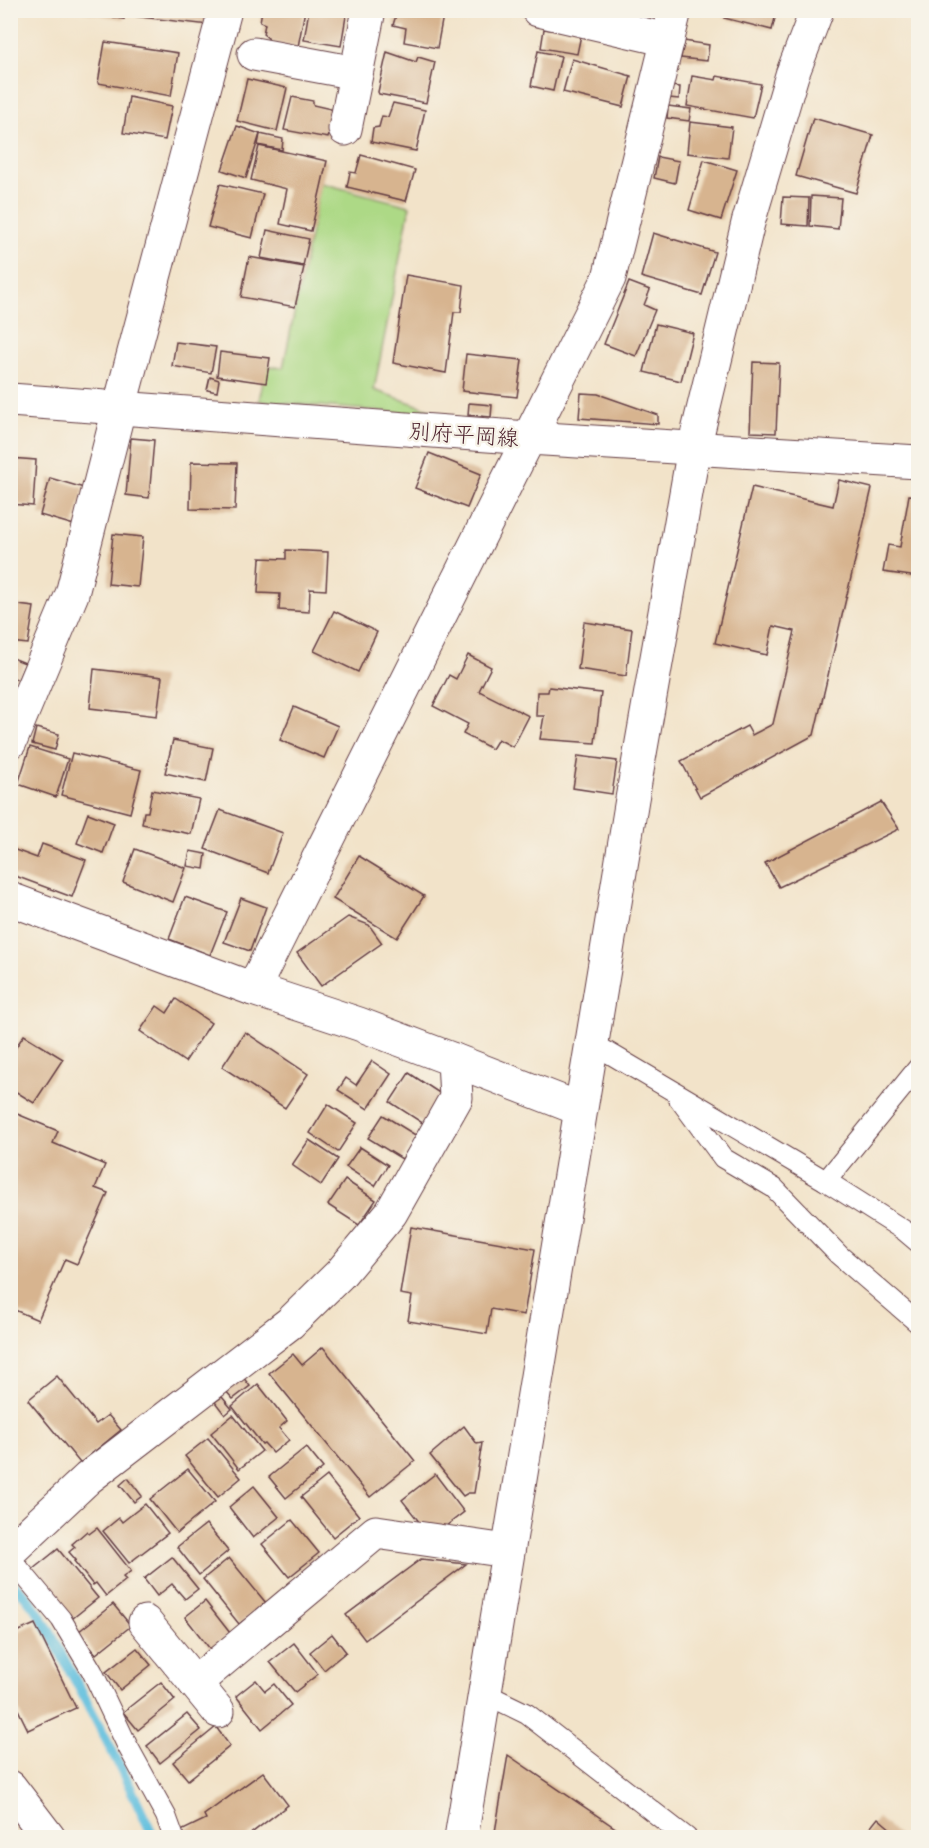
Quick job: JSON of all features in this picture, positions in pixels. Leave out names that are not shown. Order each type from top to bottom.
[{"type":"street","points":[[10,742],[72,594],[225,10]]},
{"type":"street","points":[[345,129],[369,10]]},
{"type":"street","points":[[253,989],[609,278],[672,25],[538,10]]},
{"type":"street","points":[[461,1838],[580,1108],[694,448],[748,223],[792,75],[817,10]]},
{"type":"street","points":[[254,54],[356,73]]},
{"type":"street","name":"別府平岡線","points":[[10,400],[529,438],[918,462]]},
{"type":"street","points":[[10,899],[253,989],[359,1024],[580,1108]]},
{"type":"street","points":[[10,1551],[88,1478],[290,1323],[340,1274],[391,1213],[456,1098],[454,1060]]},
{"type":"street","points":[[195,1683],[376,1532],[507,1551]]},
{"type":"street","points":[[145,1622],[218,1711]]},
{"type":"street","points":[[10,1787],[49,1838]]},
{"type":"lane","points":[[592,1043],[826,1181],[918,1242]]},
{"type":"lane","points":[[826,1181],[918,1068]]},
{"type":"lane","points":[[673,1090],[723,1158],[774,1188],[839,1255],[918,1323]]},
{"type":"lane","points":[[10,1558],[61,1619],[92,1671],[127,1744],[166,1816],[174,1838]]},
{"type":"lane","points":[[484,1693],[527,1714],[687,1838]]},
{"type":"green space","points":[[321,183],[410,206],[374,390],[432,410],[426,415],[259,401],[266,366],[283,368]]},
{"type":"building","points":[[71,10],[212,10],[209,25],[124,15],[124,19]]},
{"type":"building","points":[[262,10],[305,10],[298,47],[269,42],[263,34],[265,24],[260,22]]},
{"type":"building","points":[[309,10],[347,10],[341,46],[304,40]]},
{"type":"building","points":[[408,10],[444,10],[437,48],[404,42],[406,28],[393,25],[397,12],[407,14]]},
{"type":"building","points":[[726,10],[777,10],[772,30],[724,18]]},
{"type":"building","points":[[544,29],[581,35],[577,54],[541,48]]},
{"type":"building","points":[[684,41],[709,45],[707,61],[681,58]]},
{"type":"building","points":[[105,42],[178,53],[171,96],[98,83]]},
{"type":"building","points":[[538,51],[561,56],[553,91],[531,86]]},
{"type":"building","points":[[387,52],[416,62],[418,57],[435,62],[426,103],[379,94]]},
{"type":"building","points":[[572,59],[631,76],[623,107],[563,92]]},
{"type":"building","points":[[692,76],[716,80],[717,76],[761,84],[753,118],[687,106]]},
{"type":"building","points":[[247,79],[287,88],[277,131],[237,121]]},
{"type":"building","points":[[670,86],[680,87],[679,99],[669,98]]},
{"type":"building","points":[[129,97],[172,106],[165,140],[123,133]]},
{"type":"building","points":[[292,97],[313,101],[313,105],[335,110],[328,138],[284,130]]},
{"type":"building","points":[[393,103],[425,110],[416,151],[371,142],[373,128],[379,127],[382,116],[388,117]]},
{"type":"building","points":[[668,106],[691,109],[689,121],[667,118]]},
{"type":"building","points":[[813,118],[873,135],[856,193],[796,176]]},
{"type":"building","points":[[690,122],[732,127],[728,158],[687,153]]},
{"type":"building","points":[[237,126],[260,134],[246,178],[222,170]]},
{"type":"building","points":[[260,134],[283,139],[282,150],[258,145]]},
{"type":"building","points":[[259,146],[327,161],[311,231],[280,224],[287,189],[251,180]]},
{"type":"building","points":[[361,155],[415,170],[406,201],[347,187],[350,172],[356,173]]},
{"type":"building","points":[[658,157],[679,161],[675,183],[654,178]]},
{"type":"building","points":[[704,160],[737,170],[721,220],[689,210]]},
{"type":"building","points":[[220,184],[263,194],[252,238],[208,227]]},
{"type":"building","points":[[811,196],[841,198],[838,229],[810,226]]},
{"type":"building","points":[[783,197],[809,198],[808,226],[781,224]]},
{"type":"building","points":[[267,230],[309,239],[303,266],[261,258]]},
{"type":"building","points":[[653,233],[715,252],[702,295],[641,277]]},
{"type":"building","points":[[249,257],[304,267],[295,307],[241,297]]},
{"type":"building","points":[[406,275],[464,285],[461,312],[454,312],[446,373],[393,363]]},
{"type":"building","points":[[629,282],[650,290],[644,305],[655,310],[636,356],[604,344]]},
{"type":"building","points":[[656,324],[693,333],[681,381],[644,372]]},
{"type":"building","points":[[176,342],[216,347],[211,373],[172,366]]},
{"type":"building","points":[[220,352],[270,358],[266,383],[217,376]]},
{"type":"building","points":[[466,354],[522,360],[517,397],[462,391]]},
{"type":"building","points":[[753,362],[779,363],[776,433],[750,432]]},
{"type":"building","points":[[210,377],[219,380],[217,392],[207,390]]},
{"type":"building","points":[[581,393],[598,394],[658,415],[658,424],[579,418]]},
{"type":"building","points":[[469,403],[492,405],[491,417],[468,415]]},
{"type":"building","points":[[131,438],[154,440],[149,498],[126,495]]},
{"type":"building","points":[[429,453],[481,474],[467,508],[415,488]]},
{"type":"building","points":[[10,458],[36,460],[33,506],[10,504]]},
{"type":"building","points":[[191,462],[237,463],[235,510],[190,509]]},
{"type":"building","points":[[50,478],[84,488],[74,525],[40,515]]},
{"type":"building","points":[[839,480],[872,488],[814,735],[700,797],[681,761],[747,726],[752,735],[773,724],[795,631],[773,626],[767,655],[715,643],[752,487],[833,506]]},
{"type":"building","points":[[909,495],[918,496],[918,577],[883,572],[888,545],[900,547]]},
{"type":"building","points":[[113,534],[143,537],[138,587],[108,584]]},
{"type":"building","points":[[286,550],[328,552],[326,590],[310,589],[309,612],[279,610],[280,594],[258,593],[260,558],[286,559]]},
{"type":"building","points":[[10,604],[34,607],[28,644],[10,642]]},
{"type":"building","points":[[334,611],[377,632],[358,672],[314,651]]},
{"type":"building","points":[[584,622],[632,629],[626,676],[578,669]]},
{"type":"building","points":[[468,655],[491,667],[479,691],[529,716],[513,747],[498,739],[492,749],[463,734],[468,724],[433,706],[449,675],[456,679]]},
{"type":"building","points":[[10,657],[25,663],[18,680],[10,676]]},
{"type":"building","points":[[94,669],[162,677],[157,716],[90,708]]},
{"type":"building","points":[[549,687],[601,693],[595,743],[540,739],[544,716],[536,716],[537,692],[548,692]]},
{"type":"building","points":[[294,707],[338,726],[324,758],[280,740]]},
{"type":"building","points":[[36,728],[59,734],[55,750],[32,744]]},
{"type":"building","points":[[173,740],[213,748],[206,782],[165,773]]},
{"type":"building","points":[[30,747],[68,759],[56,797],[18,784]]},
{"type":"building","points":[[72,753],[141,770],[130,813],[61,795]]},
{"type":"building","points":[[578,756],[617,761],[612,794],[573,788]]},
{"type":"building","points":[[152,790],[199,799],[191,834],[142,824],[144,812],[148,812]]},
{"type":"building","points":[[881,802],[899,829],[779,887],[765,863]]},
{"type":"building","points":[[220,810],[283,833],[268,873],[205,849]]},
{"type":"building","points":[[88,813],[114,823],[103,853],[77,843]]},
{"type":"building","points":[[42,844],[86,860],[72,897],[10,874],[10,848],[37,858]]},
{"type":"building","points":[[135,849],[186,868],[173,902],[123,882]]},
{"type":"building","points":[[190,851],[206,854],[204,869],[187,866]]},
{"type":"building","points":[[359,856],[424,896],[397,938],[333,899]]},
{"type":"building","points":[[185,897],[227,912],[210,955],[169,939]]},
{"type":"building","points":[[241,898],[266,907],[250,951],[224,942]]},
{"type":"building","points":[[348,917],[369,925],[382,943],[321,986],[297,953]]},
{"type":"building","points":[[176,999],[211,1023],[185,1062],[140,1031],[157,1006],[167,1013]]},
{"type":"building","points":[[245,1032],[308,1074],[285,1108],[222,1067]]},
{"type":"building","points":[[24,1035],[63,1059],[34,1103],[10,1088],[10,1056]]},
{"type":"building","points":[[372,1061],[391,1074],[368,1109],[338,1090],[346,1078],[356,1085]]},
{"type":"building","points":[[409,1073],[447,1098],[427,1126],[390,1102]]},
{"type":"building","points":[[328,1104],[357,1123],[338,1152],[310,1133]]},
{"type":"building","points":[[10,1111],[58,1131],[53,1143],[105,1165],[95,1188],[108,1193],[77,1264],[65,1259],[38,1320],[10,1308]]},
{"type":"building","points":[[383,1115],[417,1136],[402,1159],[368,1138]]},
{"type":"building","points":[[309,1140],[338,1159],[321,1185],[292,1165]]},
{"type":"building","points":[[360,1147],[388,1165],[375,1186],[346,1167]]},
{"type":"building","points":[[345,1180],[376,1200],[359,1225],[328,1205]]},
{"type":"building","points":[[411,1227],[535,1249],[524,1315],[491,1309],[487,1334],[408,1321],[412,1296],[400,1294]]},
{"type":"building","points":[[323,1347],[415,1461],[370,1497],[269,1373],[293,1354],[302,1365]]},
{"type":"building","points":[[57,1376],[96,1424],[108,1415],[121,1430],[80,1463],[28,1400]]},
{"type":"building","points":[[242,1376],[250,1386],[233,1399],[225,1390]]},
{"type":"building","points":[[258,1384],[287,1421],[279,1428],[289,1440],[273,1453],[264,1443],[262,1444],[232,1406]]},
{"type":"building","points":[[222,1397],[232,1409],[225,1415],[215,1402]]},
{"type":"building","points":[[233,1415],[262,1451],[239,1469],[211,1433]]},
{"type":"building","points":[[464,1426],[477,1444],[482,1443],[474,1493],[463,1496],[430,1455]]},
{"type":"building","points":[[208,1438],[241,1478],[218,1497],[185,1456]]},
{"type":"building","points":[[306,1447],[323,1468],[286,1498],[269,1477]]},
{"type":"building","points":[[188,1469],[215,1502],[177,1533],[150,1499]]},
{"type":"building","points":[[435,1474],[464,1512],[442,1529],[424,1528],[402,1500]]},
{"type":"building","points":[[327,1476],[359,1516],[333,1537],[301,1497]]},
{"type":"building","points":[[128,1478],[142,1496],[134,1502],[120,1485]]},
{"type":"building","points":[[254,1486],[279,1517],[253,1538],[229,1507]]},
{"type":"building","points":[[145,1504],[168,1533],[129,1563],[103,1531],[119,1518],[122,1522]]},
{"type":"building","points":[[292,1520],[319,1553],[289,1577],[262,1544]]},
{"type":"building","points":[[206,1524],[228,1551],[199,1575],[177,1547]]},
{"type":"building","points":[[97,1528],[131,1571],[123,1577],[126,1580],[106,1596],[96,1583],[93,1585],[69,1552],[75,1547],[72,1544],[87,1531],[89,1534]]},
{"type":"building","points":[[58,1549],[98,1598],[68,1622],[28,1573]]},
{"type":"building","points":[[172,1557],[198,1589],[185,1599],[172,1584],[157,1596],[144,1579]]},
{"type":"building","points":[[229,1558],[266,1603],[239,1624],[203,1579]]},
{"type":"building","points":[[421,1559],[466,1564],[365,1640],[346,1615]]},
{"type":"building","points":[[205,1601],[230,1633],[210,1649],[185,1617]]},
{"type":"building","points":[[113,1604],[131,1626],[96,1654],[78,1632]]},
{"type":"building","points":[[35,1624],[76,1708],[28,1730],[10,1693],[10,1635]]},
{"type":"building","points":[[332,1634],[346,1652],[324,1670],[310,1652]]},
{"type":"building","points":[[294,1643],[318,1674],[295,1692],[270,1662]]},
{"type":"building","points":[[137,1648],[151,1665],[120,1690],[106,1672]]},
{"type":"building","points":[[256,1680],[265,1691],[274,1684],[291,1705],[262,1729],[236,1696]]},
{"type":"building","points":[[161,1682],[175,1700],[138,1730],[123,1712]]},
{"type":"building","points":[[187,1714],[201,1730],[160,1763],[147,1746]]},
{"type":"building","points":[[216,1727],[230,1746],[188,1780],[173,1762]]},
{"type":"building","points":[[508,1755],[630,1838],[494,1838]]},
{"type":"building","points":[[263,1772],[288,1805],[245,1838],[184,1838],[181,1831],[206,1819],[204,1815]]},
{"type":"building","points":[[878,1818],[901,1838],[862,1838]]},
{"type":"waterway","points":[[10,1582],[27,1598],[49,1631],[112,1751],[154,1838]]}]
